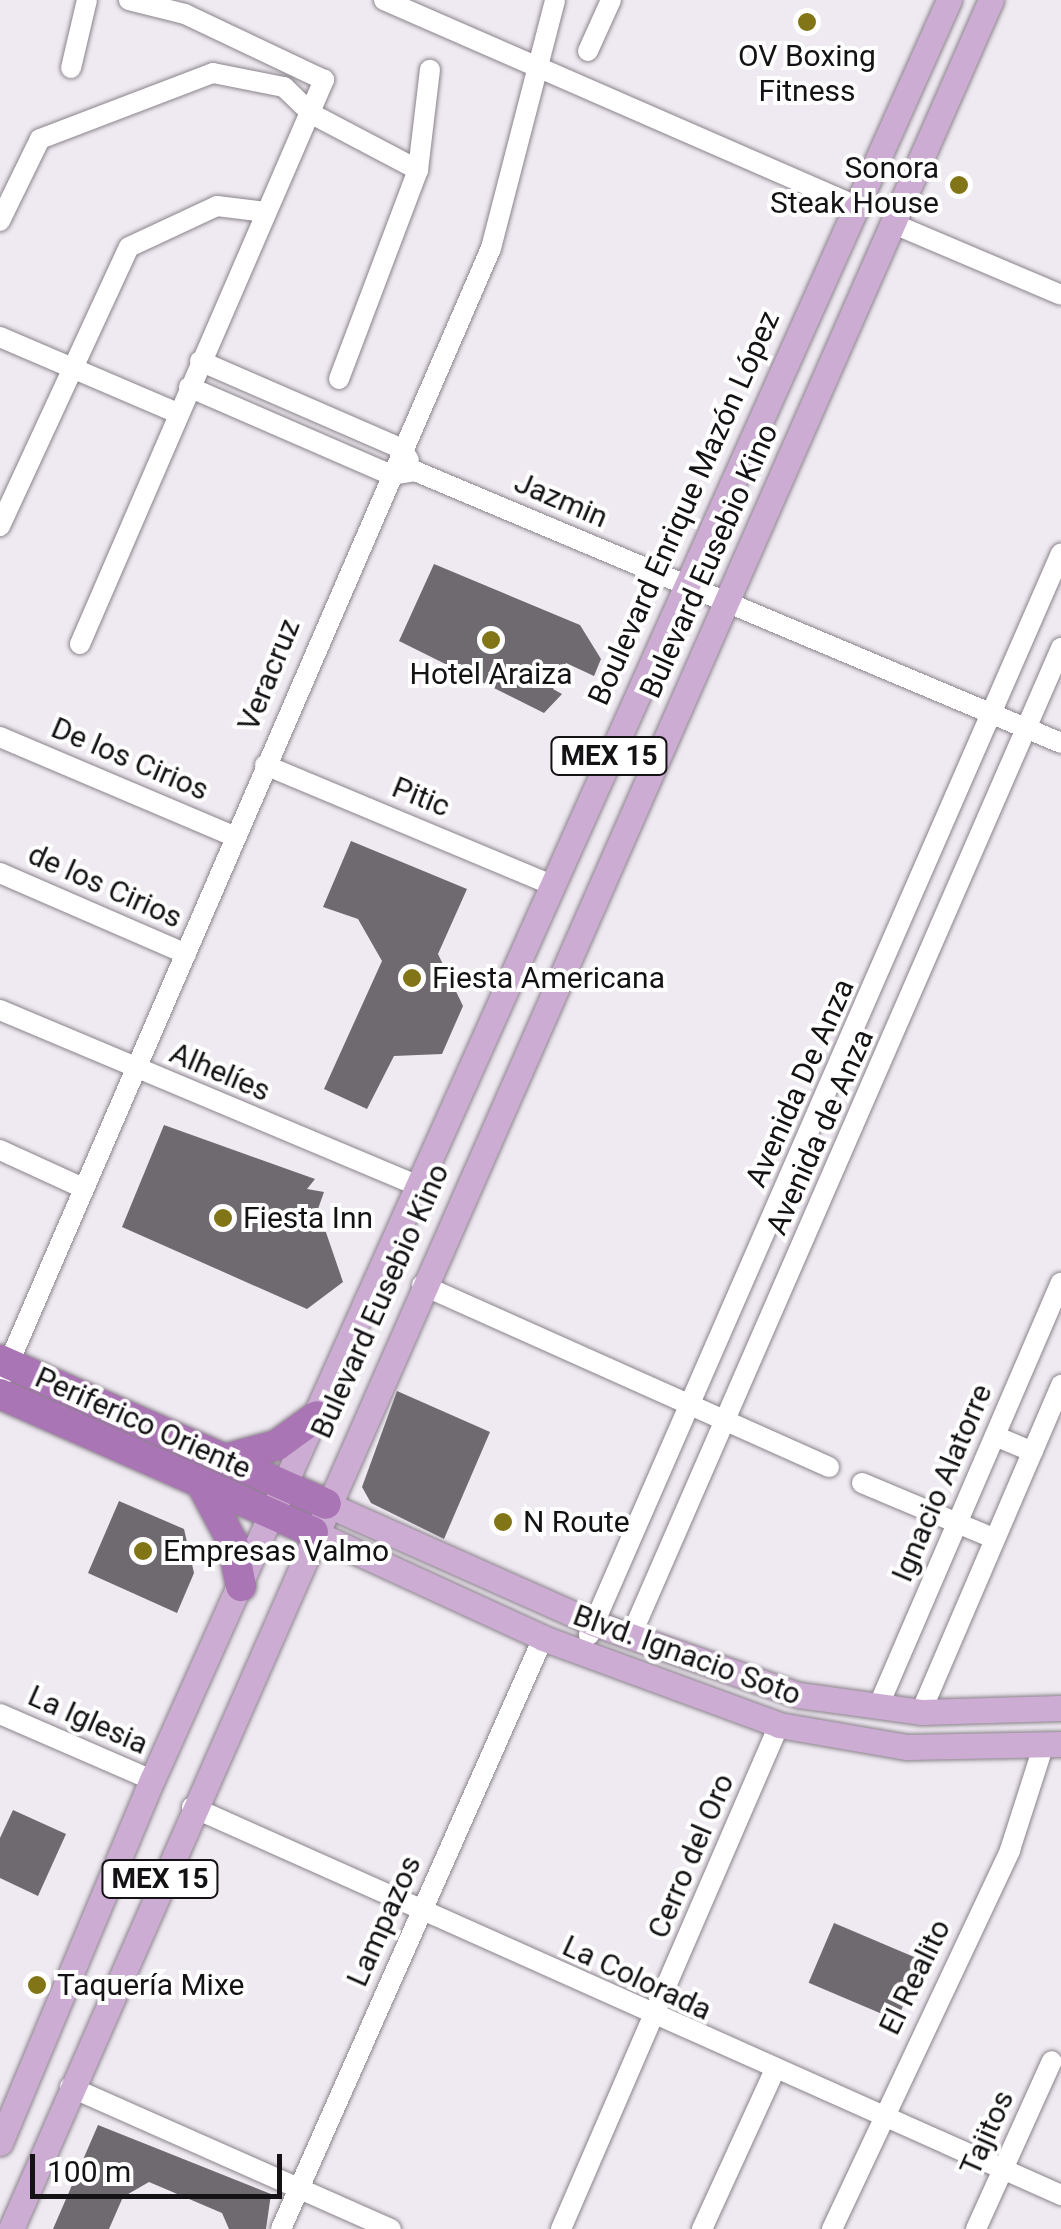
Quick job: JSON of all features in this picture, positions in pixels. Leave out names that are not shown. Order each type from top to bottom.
[{"type":"highway","name":"Periferico Oriente","points":[[3,1368],[225,1459],[280,1500]]},
{"type":"highway","name":"Periferico Oriente","points":[[0,1394],[201,1482],[280,1500]]},
{"type":"highway","points":[[225,1459],[277,1445],[317,1416]]},
{"type":"highway","points":[[201,1482],[232,1542],[240,1586]]},
{"type":"highway","points":[[280,1500],[320,1518]]},
{"type":"main road","name":"Boulevard Enrique Mazón López","points":[[0,2144],[152,1780],[949,0]]},
{"type":"main road","name":"Bulevard Eusebio Kino","points":[[320,1518],[991,0]]},
{"type":"main road","name":"Blvd. Ignacio Soto","points":[[320,1518],[591,1629],[630,1638],[799,1695],[921,1712],[1061,1708]]},
{"type":"main road","name":"Blvd. Ignacio Soto","points":[[320,1518],[544,1638],[779,1725],[907,1747],[1052,1745]]},
{"type":"main road","name":"MEX 15","points":[[11,2229],[320,1518]]},
{"type":"main road","points":[[544,1638],[555,1622],[591,1629]]},
{"type":"main road","points":[[779,1725],[800,1716],[888,1728],[921,1712]]},
{"type":"street","points":[[71,68],[87,0]]},
{"type":"street","points":[[80,644],[324,80],[316,68],[128,0]]},
{"type":"street","points":[[384,0],[856,206]]},
{"type":"street","name":"Veracruz","points":[[3,1368],[186,954],[504,211],[555,0]]},
{"type":"street","points":[[588,51],[611,0]]},
{"type":"street","points":[[338,379],[418,170],[430,70]]},
{"type":"street","points":[[0,220],[40,140],[191,77],[271,81],[312,114],[418,170]]},
{"type":"street","points":[[0,526],[69,367],[129,247],[217,206],[266,212]]},
{"type":"street","points":[[894,224],[1061,294]]},
{"type":"street","points":[[0,338],[177,413]]},
{"type":"street","points":[[189,387],[391,475],[414,471],[402,448],[200,361]]},
{"type":"street","points":[[254,415],[265,389]]},
{"type":"street","name":"Jazmin","points":[[414,471],[1061,744]]},
{"type":"street","name":"Avenida De Anza","points":[[591,1629],[648,1508],[1061,553]]},
{"type":"street","name":"Avenida de Anza","points":[[630,1638],[1061,648]]},
{"type":"street","name":"De los Cirios","points":[[0,737],[236,837]]},
{"type":"street","name":"Pitic","points":[[265,765],[554,886]]},
{"type":"street","name":"de los Cirios","points":[[0,872],[186,954]]},
{"type":"street","name":"Alhelíes","points":[[0,1010],[420,1186]]},
{"type":"street","points":[[858,1027],[893,1041]]},
{"type":"street","points":[[0,1150],[83,1188]]},
{"type":"street","name":"Ignacio Alatorre","points":[[878,1708],[1061,1283]]},
{"type":"street","points":[[422,1284],[829,1467]]},
{"type":"street","points":[[921,1712],[1061,1385]]},
{"type":"street","points":[[995,1436],[1032,1452]]},
{"type":"street","points":[[862,1483],[995,1539]]},
{"type":"street","points":[[648,1508],[682,1524]]},
{"type":"street","name":"Lampazos","points":[[281,2229],[544,1638]]},
{"type":"street","name":"La Iglesia","points":[[0,1714],[152,1780]]},
{"type":"street","name":"Cerro del Oro","points":[[560,2229],[655,2020],[779,1725]]},
{"type":"street","name":"El Realito","points":[[832,2229],[882,2115],[1010,1850],[1052,1745]]},
{"type":"street","name":"La Colorada","points":[[192,1806],[773,2074],[882,2115],[1061,2195]]},
{"type":"street","name":"Tajitos","points":[[976,2229],[1052,2060]]},
{"type":"street","points":[[702,2229],[773,2074]]},
{"type":"street","points":[[70,2087],[392,2229]]},
{"type":"building","name":"Hotel Araiza","points":[[434,564],[580,625],[601,659],[594,676],[566,663],[553,689],[562,694],[544,713],[399,641]]},
{"type":"building","name":"Fiesta Americana","points":[[351,841],[467,889],[438,954],[463,1006],[442,1054],[394,1056],[367,1109],[324,1089],[382,961],[358,919],[323,907]]},
{"type":"building","name":"Fiesta Inn","points":[[164,1125],[315,1179],[307,1189],[324,1192],[318,1209],[343,1282],[307,1309],[122,1227]]},
{"type":"building","points":[[397,1391],[490,1432],[444,1539],[371,1503],[362,1487]]},
{"type":"building","name":"Empresas Valmo","points":[[119,1501],[184,1529],[194,1573],[177,1613],[88,1573]]},
{"type":"building","points":[[13,1810],[66,1834],[38,1896],[0,1878],[0,1838]]},
{"type":"building","points":[[834,1923],[922,1961],[897,2020],[809,1983]]},
{"type":"building","points":[[98,2125],[271,2194],[266,2229],[229,2229],[222,2213],[149,2182],[123,2197],[109,2229],[53,2229]]},
{"type":"place","name":"OV Boxing Fitness","points":[[807,22]]},
{"type":"place","name":"Sonora Steak House","points":[[959,185]]},
{"type":"place","name":"Hotel Araiza","points":[[491,640]]},
{"type":"place","name":"Fiesta Americana","points":[[412,978]]},
{"type":"place","name":"Fiesta Inn","points":[[223,1218]]},
{"type":"place","name":"N Route","points":[[503,1522]]},
{"type":"place","name":"Empresas Valmo","points":[[143,1551]]},
{"type":"place","name":"Taquería Mixe","points":[[37,1985]]}]
